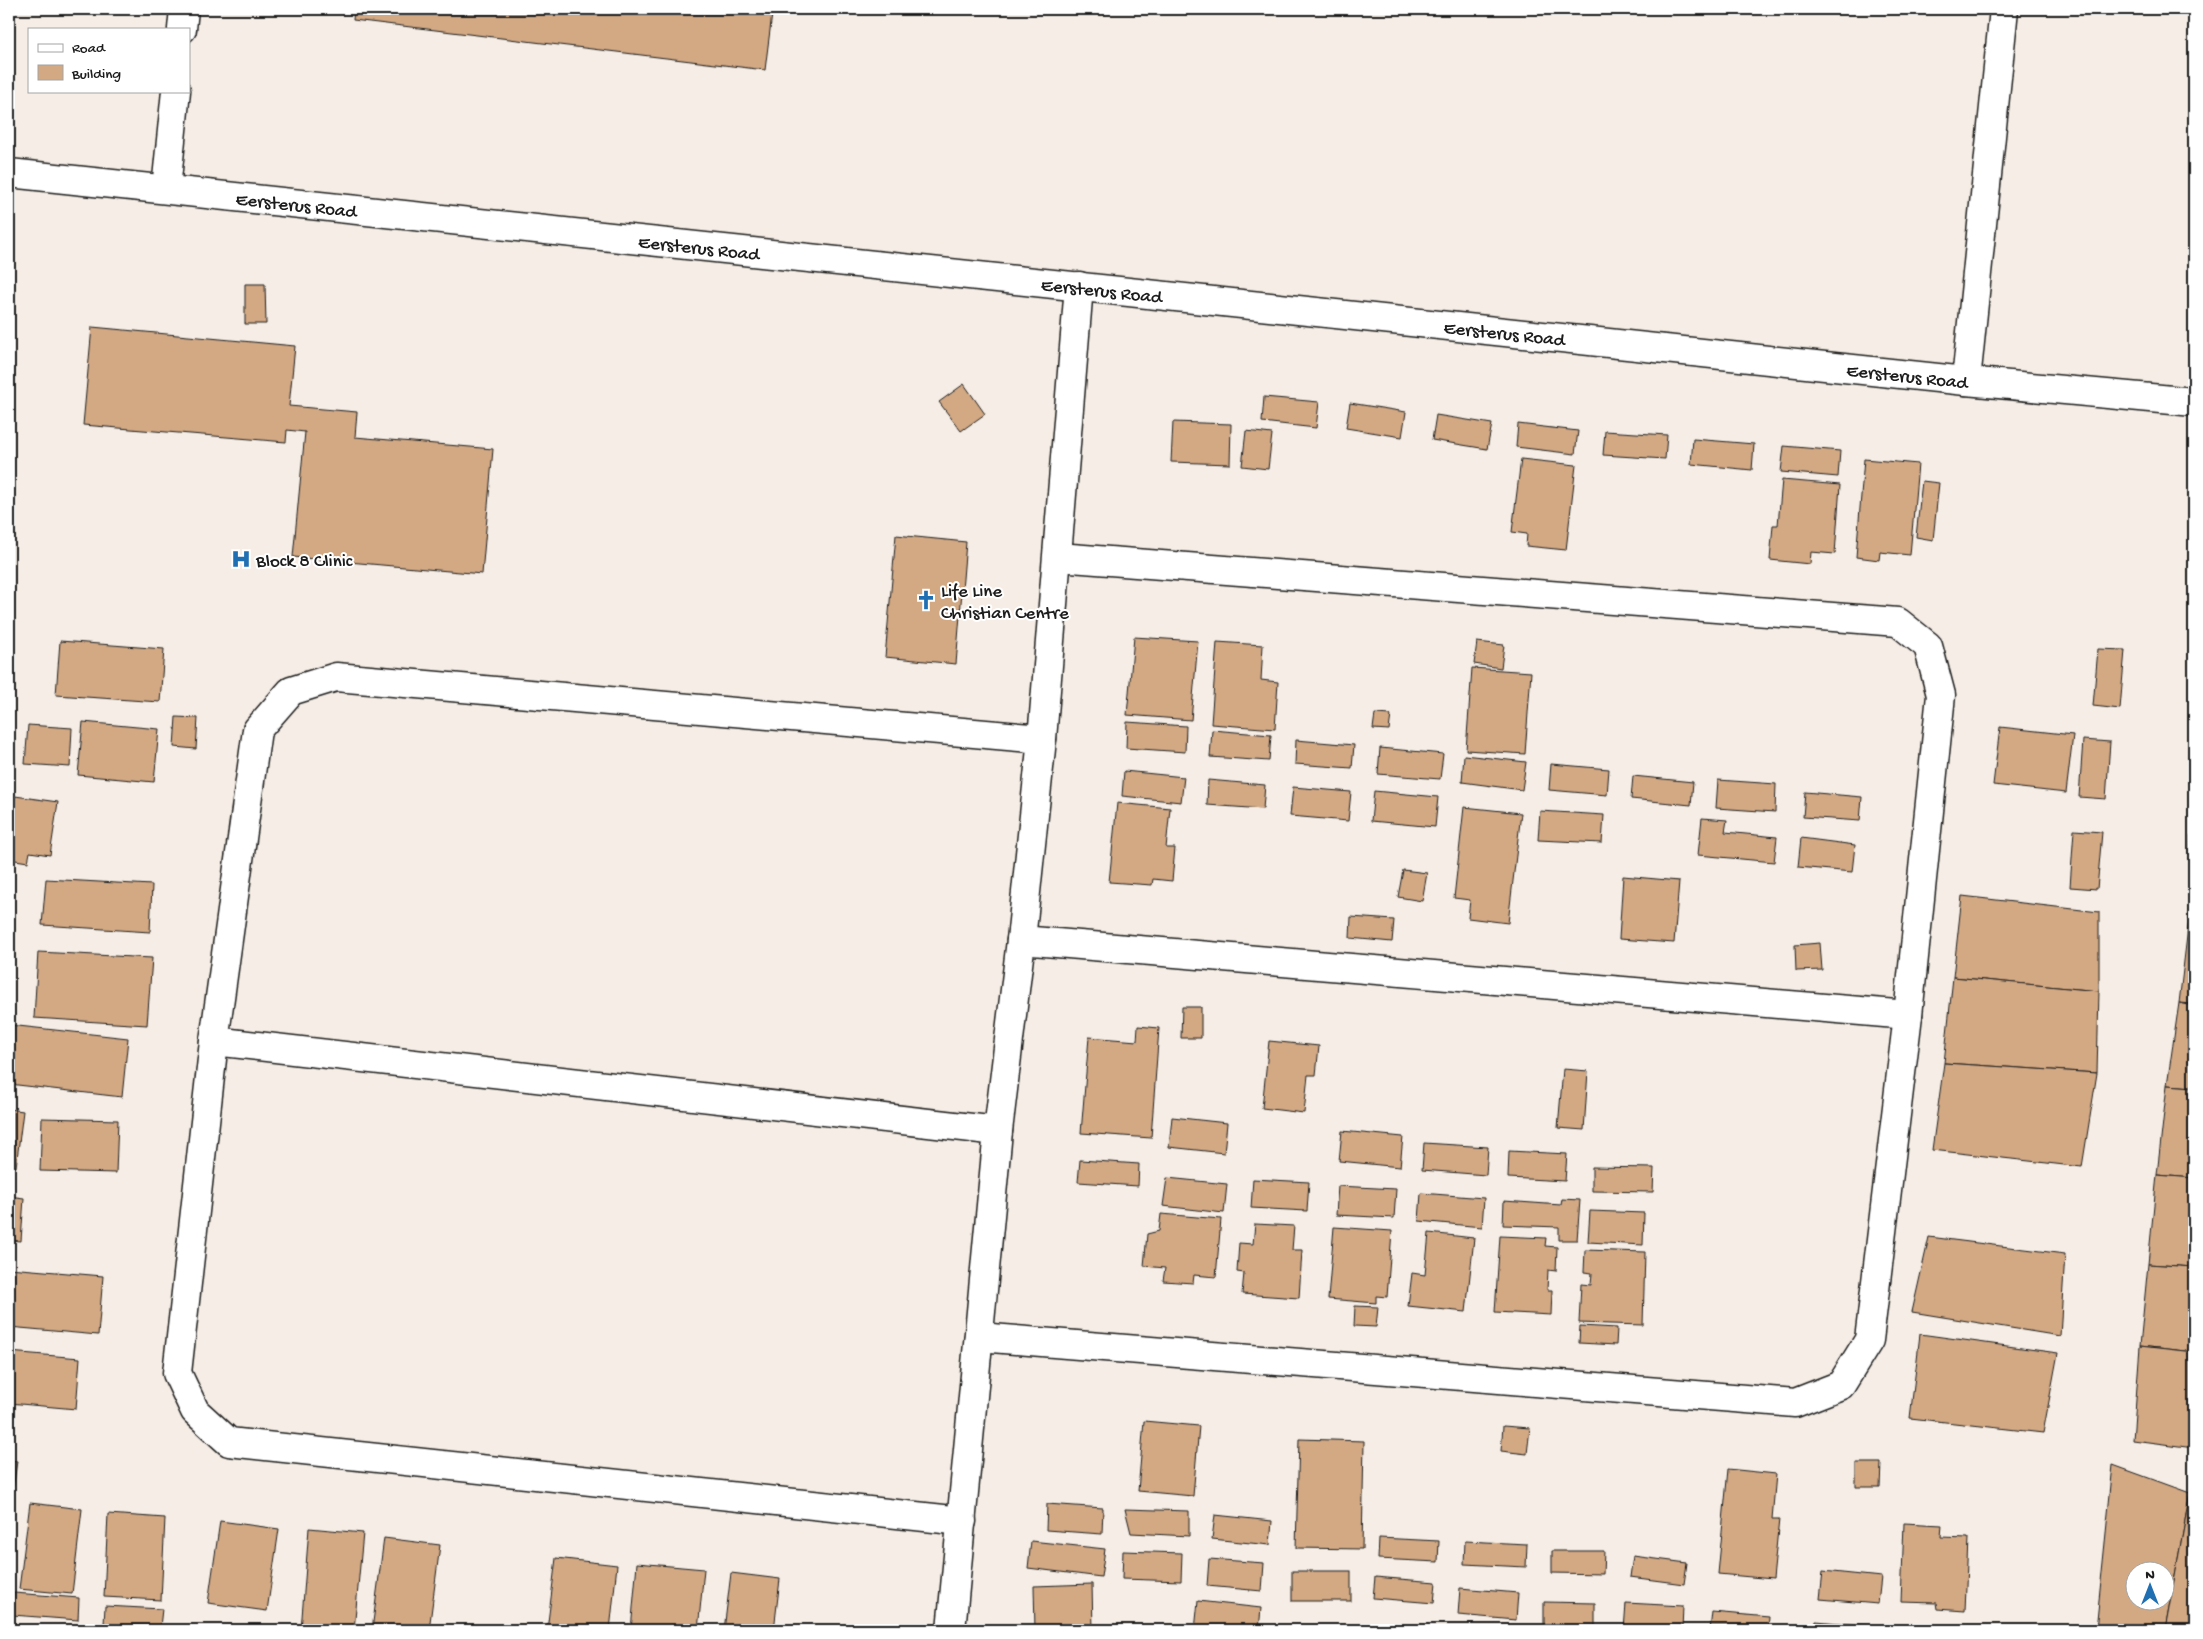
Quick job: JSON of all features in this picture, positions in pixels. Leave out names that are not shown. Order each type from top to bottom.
[{"type":"street","points":[[182,28],[184,9]]},
{"type":"street","points":[[1966,380],[2004,9]]},
{"type":"street","points":[[166,189],[176,92]]},
{"type":"street","name":"Eersterus Road","points":[[9,173],[1966,380],[2194,402]]},
{"type":"street","points":[[951,1630],[998,1132],[1021,940],[1042,738],[1079,286]]},
{"type":"street","points":[[979,1337],[1795,1403],[1841,1384],[1869,1340],[1908,1015],[1941,695],[1928,646],[1898,622],[1058,557]]},
{"type":"street","points":[[962,1521],[230,1442],[195,1411],[177,1373],[214,1041],[257,730],[291,691],[336,677],[1042,738]]},
{"type":"street","points":[[1021,940],[1908,1015]]},
{"type":"street","points":[[214,1041],[998,1132]]},
{"type":"building","points":[[354,9],[725,9],[772,14],[765,70],[353,20]]},
{"type":"building","points":[[245,284],[265,284],[266,324],[245,324]]},
{"type":"building","points":[[92,327],[295,346],[289,406],[357,412],[355,437],[493,449],[482,574],[293,557],[305,432],[287,430],[286,442],[83,425]]},
{"type":"building","points":[[964,384],[985,414],[961,431],[939,402]]},
{"type":"building","points":[[1264,397],[1319,402],[1316,428],[1262,422]]},
{"type":"building","points":[[1350,403],[1406,412],[1402,437],[1346,428]]},
{"type":"building","points":[[1436,415],[1492,424],[1487,449],[1432,440]]},
{"type":"building","points":[[1173,422],[1231,424],[1230,464],[1171,462]]},
{"type":"building","points":[[1518,424],[1578,431],[1575,454],[1516,447]]},
{"type":"building","points":[[1246,431],[1272,434],[1268,469],[1242,466]]},
{"type":"building","points":[[1605,431],[1667,435],[1665,459],[1603,455]]},
{"type":"building","points":[[1693,439],[1754,444],[1752,470],[1691,464]]},
{"type":"building","points":[[1784,446],[1840,451],[1838,477],[1781,472]]},
{"type":"building","points":[[1521,459],[1576,465],[1566,550],[1526,546],[1527,534],[1512,532]]},
{"type":"building","points":[[1864,459],[1918,464],[1910,555],[1880,552],[1879,560],[1856,557]]},
{"type":"building","points":[[1782,480],[1840,485],[1835,554],[1811,552],[1810,564],[1770,560],[1773,525],[1778,525]]},
{"type":"building","points":[[1922,481],[1939,483],[1933,540],[1916,537]]},
{"type":"building","name":"Life Line Christian Centre","points":[[896,535],[966,542],[956,664],[885,657]]},
{"type":"building","points":[[1134,637],[1198,641],[1191,720],[1127,715]]},
{"type":"building","points":[[60,641],[164,649],[160,702],[56,695]]},
{"type":"building","points":[[1217,642],[1263,645],[1261,680],[1278,682],[1275,729],[1211,724]]},
{"type":"building","points":[[1477,642],[1504,645],[1501,668],[1474,664]]},
{"type":"building","points":[[2098,649],[2125,650],[2120,709],[2093,706]]},
{"type":"building","points":[[1472,668],[1531,672],[1525,754],[1466,750]]},
{"type":"building","points":[[1375,714],[1391,715],[1389,730],[1373,729]]},
{"type":"building","points":[[176,717],[198,718],[196,749],[174,747]]},
{"type":"building","points":[[83,722],[159,729],[154,782],[78,775]]},
{"type":"building","points":[[1127,722],[1186,726],[1185,752],[1126,748]]},
{"type":"building","points":[[28,725],[72,728],[70,767],[25,764]]},
{"type":"building","points":[[2000,727],[2073,735],[2066,793],[1993,785]]},
{"type":"building","points":[[1212,730],[1271,735],[1269,761],[1210,757]]},
{"type":"building","points":[[1296,740],[1354,745],[1352,768],[1295,764]]},
{"type":"building","points":[[2083,740],[2110,742],[2106,799],[2079,797]]},
{"type":"building","points":[[1380,748],[1443,754],[1440,779],[1378,774]]},
{"type":"building","points":[[1464,755],[1526,762],[1522,790],[1462,782]]},
{"type":"building","points":[[1551,764],[1609,769],[1607,795],[1549,790]]},
{"type":"building","points":[[1124,771],[1184,777],[1181,802],[1122,796]]},
{"type":"building","points":[[1633,776],[1693,782],[1691,805],[1631,799]]},
{"type":"building","points":[[1208,780],[1265,785],[1263,809],[1207,805]]},
{"type":"building","points":[[1718,780],[1776,784],[1775,812],[1716,808]]},
{"type":"building","points":[[1293,787],[1351,792],[1348,821],[1290,816]]},
{"type":"building","points":[[1374,791],[1438,797],[1435,827],[1371,821]]},
{"type":"building","points":[[1805,792],[1862,797],[1860,821],[1803,817]]},
{"type":"building","points":[[15,796],[58,802],[50,855],[30,852],[28,862],[9,859],[9,841]]},
{"type":"building","points":[[1117,803],[1170,808],[1166,848],[1175,848],[1172,881],[1153,879],[1152,885],[1109,882]]},
{"type":"building","points":[[1464,807],[1521,813],[1508,923],[1468,918],[1470,900],[1454,898]]},
{"type":"building","points":[[1540,811],[1604,815],[1602,843],[1538,840]]},
{"type":"building","points":[[1702,818],[1727,820],[1725,832],[1777,837],[1774,862],[1698,855]]},
{"type":"building","points":[[2074,830],[2102,832],[2097,889],[2070,887]]},
{"type":"building","points":[[2191,835],[2194,835],[2194,919],[2189,919]]},
{"type":"building","points":[[1801,838],[1855,845],[1852,872],[1798,867]]},
{"type":"building","points":[[1403,870],[1427,873],[1422,901],[1398,897]]},
{"type":"building","points":[[1623,876],[1679,881],[1674,943],[1619,939]]},
{"type":"building","points":[[46,879],[152,885],[150,932],[42,925]]},
{"type":"building","points":[[1962,896],[2099,912],[2099,991],[1953,977]]},
{"type":"building","points":[[1351,917],[1394,920],[1392,942],[1350,938]]},
{"type":"building","points":[[2189,919],[2194,919],[2194,1004],[2179,1003]]},
{"type":"building","points":[[1820,943],[1822,970],[1796,971],[1795,945]]},
{"type":"building","points":[[38,952],[152,958],[147,1025],[34,1018]]},
{"type":"building","points":[[1953,977],[2099,991],[2097,1073],[1944,1063]]},
{"type":"building","points":[[2179,1003],[2194,1006],[2194,1087],[2167,1085]]},
{"type":"building","points":[[1182,1007],[1201,1007],[1201,1038],[1181,1038]]},
{"type":"building","points":[[9,1025],[128,1038],[122,1097],[9,1084]]},
{"type":"building","points":[[1138,1026],[1159,1028],[1151,1138],[1081,1133],[1089,1037],[1137,1041]]},
{"type":"building","points":[[1269,1041],[1319,1046],[1316,1075],[1308,1075],[1304,1113],[1262,1108]]},
{"type":"building","points":[[1944,1063],[2097,1073],[2082,1167],[1932,1150]]},
{"type":"building","points":[[1563,1069],[1588,1071],[1584,1130],[1558,1128]]},
{"type":"building","points":[[2167,1085],[2194,1087],[2194,1178],[2157,1175]]},
{"type":"building","points":[[9,1109],[23,1111],[16,1167],[9,1166]]},
{"type":"building","points":[[1172,1117],[1227,1123],[1224,1153],[1169,1147]]},
{"type":"building","points":[[42,1118],[118,1120],[116,1173],[40,1171]]},
{"type":"building","points":[[1342,1131],[1403,1137],[1400,1167],[1339,1161]]},
{"type":"building","points":[[1424,1143],[1488,1147],[1486,1175],[1422,1170]]},
{"type":"building","points":[[1509,1151],[1567,1154],[1565,1181],[1508,1178]]},
{"type":"building","points":[[1080,1160],[1139,1164],[1138,1186],[1078,1182]]},
{"type":"building","points":[[1592,1167],[1654,1168],[1653,1192],[1592,1191]]},
{"type":"building","points":[[2157,1175],[2194,1178],[2194,1267],[2148,1264]]},
{"type":"building","points":[[1167,1178],[1227,1184],[1224,1213],[1163,1206]]},
{"type":"building","points":[[1253,1179],[1309,1182],[1307,1211],[1251,1208]]},
{"type":"building","points":[[1338,1186],[1396,1189],[1394,1218],[1336,1215]]},
{"type":"building","points":[[1421,1193],[1484,1198],[1482,1227],[1419,1221]]},
{"type":"building","points":[[9,1196],[24,1198],[21,1241],[9,1240]]},
{"type":"building","points":[[1562,1199],[1580,1200],[1577,1240],[1559,1240],[1559,1227],[1503,1225],[1504,1201],[1561,1205]]},
{"type":"building","points":[[1590,1211],[1644,1213],[1643,1245],[1588,1242]]},
{"type":"building","points":[[1161,1214],[1221,1219],[1216,1277],[1194,1275],[1193,1283],[1163,1281],[1165,1268],[1144,1266],[1147,1234],[1159,1231]]},
{"type":"building","points":[[1255,1224],[1294,1226],[1292,1250],[1302,1250],[1299,1298],[1242,1294],[1244,1273],[1237,1272],[1239,1243],[1253,1244]]},
{"type":"building","points":[[1334,1227],[1392,1231],[1387,1297],[1376,1296],[1376,1303],[1328,1299]]},
{"type":"building","points":[[1429,1233],[1474,1238],[1466,1312],[1408,1306],[1412,1273],[1425,1275]]},
{"type":"building","points":[[1500,1236],[1546,1238],[1545,1246],[1557,1247],[1556,1271],[1548,1270],[1547,1290],[1552,1290],[1551,1315],[1495,1312]]},
{"type":"building","points":[[1929,1237],[2065,1254],[2060,1336],[1912,1312]]},
{"type":"building","points":[[1585,1250],[1645,1252],[1643,1325],[1579,1323],[1581,1284],[1591,1285],[1592,1273],[1584,1272]]},
{"type":"building","points":[[2148,1264],[2194,1267],[2194,1352],[2140,1346]]},
{"type":"building","points":[[9,1268],[103,1276],[98,1335],[9,1327]]},
{"type":"building","points":[[1355,1306],[1378,1307],[1376,1327],[1354,1326]]},
{"type":"building","points":[[1580,1326],[1617,1328],[1616,1345],[1579,1343]]},
{"type":"building","points":[[1920,1334],[2058,1353],[2043,1433],[1910,1418]]},
{"type":"building","points":[[2140,1346],[2194,1352],[2194,1448],[2133,1440]]},
{"type":"building","points":[[9,1352],[80,1358],[76,1409],[9,1403]]},
{"type":"building","points":[[1144,1421],[1199,1426],[1193,1496],[1138,1491]]},
{"type":"building","points":[[1503,1426],[1530,1428],[1527,1454],[1501,1451]]},
{"type":"building","points":[[1299,1439],[1364,1441],[1362,1549],[1296,1548]]},
{"type":"building","points":[[9,1460],[17,1461],[9,1519]]},
{"type":"building","points":[[1856,1463],[1881,1463],[1880,1487],[1856,1487]]},
{"type":"building","points":[[2113,1465],[2190,1493],[2176,1570],[2176,1562],[2126,1562],[2126,1612],[2168,1612],[2165,1630],[2096,1630]]},
{"type":"building","points":[[1728,1469],[1776,1474],[1772,1519],[1779,1519],[1773,1579],[1718,1574]]},
{"type":"building","points":[[2190,1493],[2194,1493],[2194,1630],[2165,1630],[2168,1612],[2176,1612],[2176,1570]]},
{"type":"building","points":[[30,1503],[82,1509],[72,1594],[19,1589]]},
{"type":"building","points":[[1047,1504],[1103,1508],[1102,1534],[1046,1530]]},
{"type":"building","points":[[1125,1509],[1189,1511],[1189,1536],[1131,1533]]},
{"type":"building","points":[[108,1514],[165,1518],[161,1600],[104,1597]]},
{"type":"building","points":[[1215,1515],[1272,1521],[1270,1545],[1212,1539]]},
{"type":"building","points":[[220,1521],[279,1529],[267,1611],[208,1603]]},
{"type":"building","points":[[1904,1523],[1942,1525],[1941,1537],[1968,1538],[1965,1611],[1937,1609],[1936,1603],[1901,1602]]},
{"type":"building","points":[[309,1528],[363,1533],[354,1630],[301,1630]]},
{"type":"building","points":[[384,1538],[440,1545],[429,1630],[372,1630]]},
{"type":"building","points":[[1379,1538],[1439,1541],[1438,1562],[1378,1559]]},
{"type":"building","points":[[1031,1541],[1105,1549],[1101,1577],[1028,1568]]},
{"type":"building","points":[[1465,1541],[1527,1544],[1526,1567],[1464,1564]]},
{"type":"building","points":[[1123,1551],[1182,1553],[1181,1581],[1122,1579]]},
{"type":"building","points":[[1552,1551],[1604,1551],[1603,1574],[1552,1573]]},
{"type":"building","points":[[1633,1556],[1687,1563],[1684,1584],[1630,1577]]},
{"type":"building","points":[[556,1558],[617,1565],[610,1630],[547,1630]]},
{"type":"building","points":[[1209,1559],[1264,1563],[1262,1591],[1207,1586]]},
{"type":"building","points":[[637,1563],[704,1569],[698,1630],[631,1630]]},
{"type":"building","points":[[1292,1571],[1351,1571],[1351,1601],[1292,1601]]},
{"type":"building","points":[[1823,1571],[1881,1577],[1878,1604],[1820,1599]]},
{"type":"building","points":[[731,1573],[780,1579],[774,1630],[724,1630]]},
{"type":"building","points":[[1375,1577],[1436,1582],[1434,1603],[1373,1598]]},
{"type":"building","points":[[1092,1584],[1093,1630],[1035,1630],[1034,1586]]},
{"type":"building","points":[[1460,1588],[1518,1593],[1516,1620],[1458,1615]]},
{"type":"building","points":[[14,1593],[79,1598],[78,1620],[12,1615]]},
{"type":"building","points":[[1198,1601],[1261,1608],[1259,1630],[1195,1630]]},
{"type":"building","points":[[1544,1602],[1595,1603],[1595,1630],[1544,1630]]},
{"type":"building","points":[[1626,1603],[1683,1606],[1682,1630],[1624,1630]]},
{"type":"building","points":[[105,1606],[162,1609],[160,1627],[104,1624]]},
{"type":"building","points":[[1712,1612],[1769,1617],[1768,1630],[1710,1630]]},
{"type":"building","points":[[1816,1621],[1875,1626],[1874,1630],[1815,1630]]},
{"type":"place","name":"Block 8 Clinic","points":[[241,559]]},
{"type":"place","name":"Life Line Christian Centre","points":[[926,600]]}]
